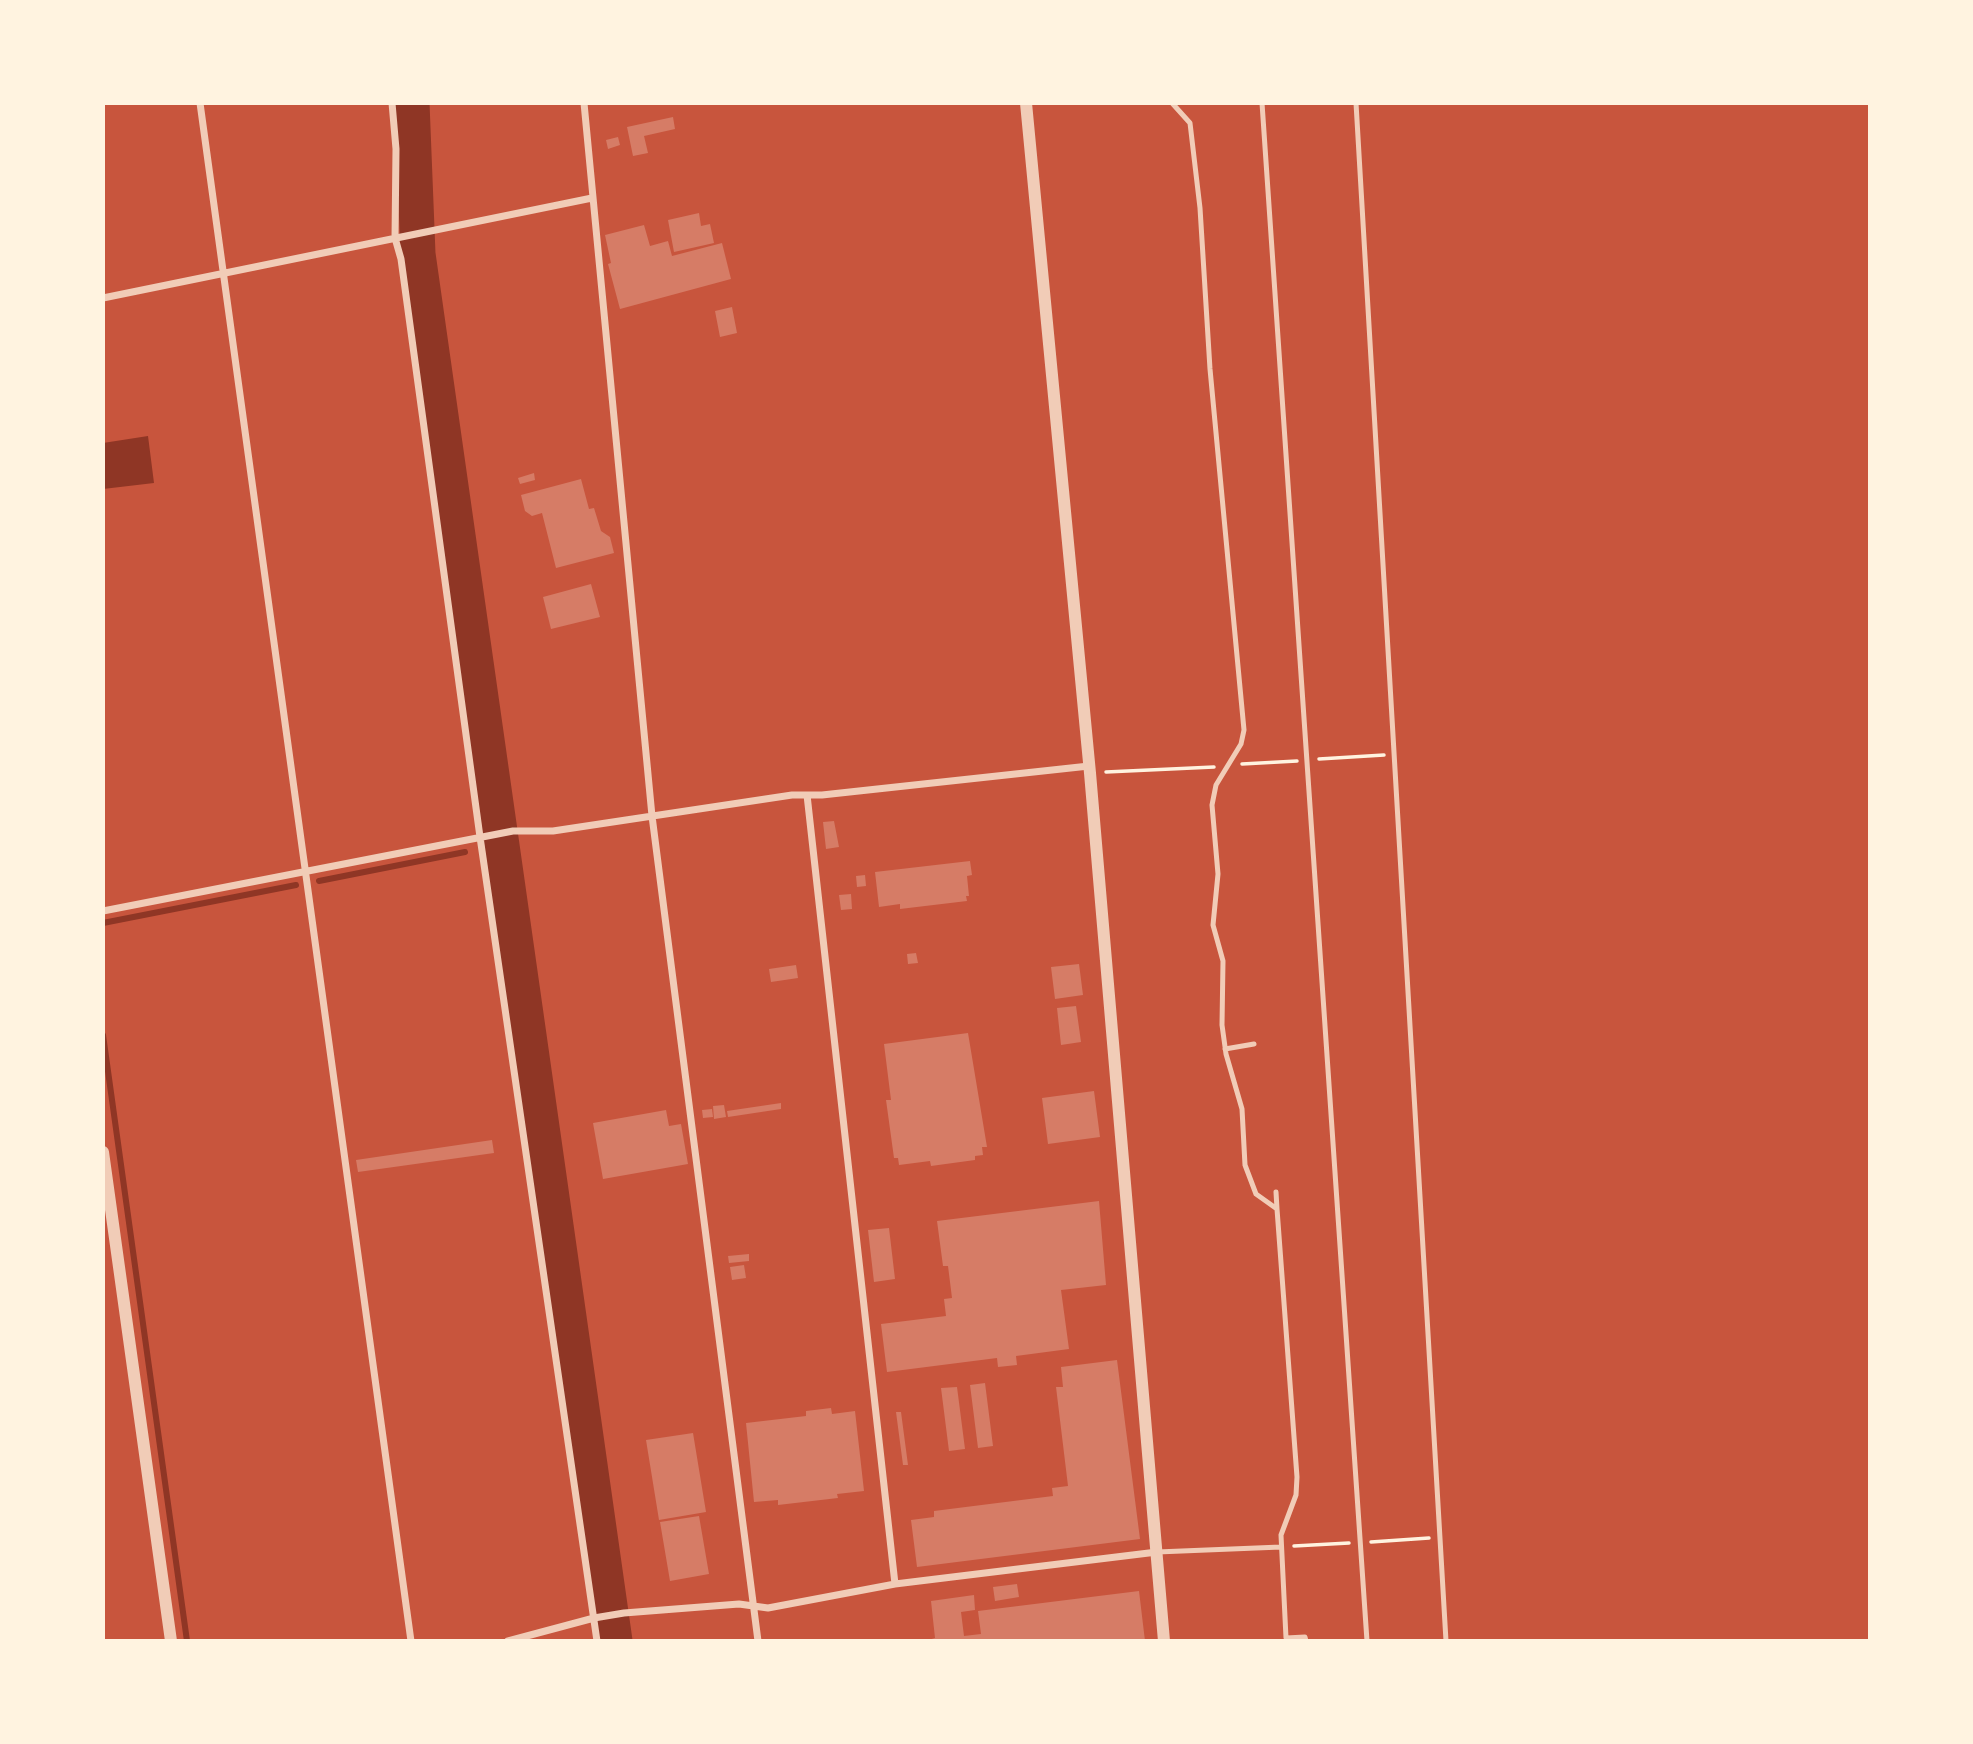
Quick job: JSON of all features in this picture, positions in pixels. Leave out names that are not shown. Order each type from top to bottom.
[{"type":"street","points":[[200,103],[411,1641]]},
{"type":"street","points":[[392,103],[398,237],[596,1617],[597,1641]]},
{"type":"street","points":[[584,103],[652,816],[758,1641]]},
{"type":"street","points":[[1026,103],[1089,766],[1164,1641]]},
{"type":"street","points":[[103,298],[592,198]]},
{"type":"street","points":[[103,911],[513,831],[553,831],[807,795],[1089,766]]},
{"type":"street","points":[[807,795],[895,1584]]},
{"type":"street","points":[[103,1152],[171,1641]]},
{"type":"street","points":[[508,1641],[596,1617],[624,1613],[753,1606],[768,1608],[895,1584],[1157,1552]]},
{"type":"lane","points":[[1172,103],[1190,123],[1197,182],[1212,388],[1244,716],[1241,744],[1216,785],[1211,824],[1218,874],[1213,925],[1223,961],[1222,1025],[1225,1049],[1242,1109],[1249,1182],[1256,1195],[1278,1209]]},
{"type":"lane","points":[[1262,103],[1367,1641]]},
{"type":"lane","points":[[1356,103],[1446,1641]]},
{"type":"lane","points":[[1225,1049],[1254,1044]]},
{"type":"lane","points":[[1276,1192],[1297,1486],[1281,1535],[1286,1638],[1305,1637],[1306,1641]]},
{"type":"lane","points":[[1157,1552],[1281,1547]]},
{"type":"path","points":[[1314,759],[1385,755]]},
{"type":"path","points":[[1104,772],[1198,770],[1227,765],[1300,760]]},
{"type":"path","points":[[1368,1542],[1419,1539]]},
{"type":"path","points":[[1281,1547],[1353,1543]]},
{"type":"shaded area","points":[[406,103],[418,103],[421,122],[422,233],[410,234],[410,149]]},
{"type":"shaded area","points":[[148,436],[154,483],[103,489],[103,443]]},
{"type":"building","points":[[673,117],[675,129],[644,136],[648,153],[633,156],[627,127]]},
{"type":"building","points":[[618,137],[620,145],[608,149],[606,140]]},
{"type":"building","points":[[699,213],[701,226],[710,224],[714,243],[674,252],[668,220]]},
{"type":"building","points":[[644,225],[650,246],[668,241],[672,256],[722,243],[731,279],[620,309],[608,264],[611,263],[605,235]]},
{"type":"building","points":[[732,307],[737,333],[720,337],[715,311]]},
{"type":"building","points":[[534,473],[535,480],[520,484],[518,478]]},
{"type":"building","points":[[581,479],[589,509],[594,508],[601,531],[610,537],[614,553],[556,568],[542,513],[532,516],[525,511],[521,495]]},
{"type":"building","points":[[591,584],[600,617],[551,629],[543,597]]},
{"type":"building","points":[[834,821],[839,847],[826,849],[823,822]]},
{"type":"building","points":[[970,861],[972,875],[967,876],[967,901],[900,909],[900,904],[879,907],[875,872]]},
{"type":"building","points":[[865,875],[866,886],[857,887],[856,876]]},
{"type":"building","points":[[851,894],[852,909],[841,910],[839,895]]},
{"type":"building","points":[[916,953],[918,963],[908,964],[907,954]]},
{"type":"building","points":[[1079,964],[1083,995],[1055,999],[1051,967]]},
{"type":"building","points":[[796,965],[798,978],[771,982],[769,969]]},
{"type":"building","points":[[1076,1006],[1081,1042],[1061,1045],[1057,1008]]},
{"type":"building","points":[[968,1033],[987,1147],[982,1147],[983,1155],[975,1156],[975,1160],[931,1166],[930,1161],[899,1165],[898,1158],[894,1158],[886,1100],[891,1100],[884,1044]]},
{"type":"building","points":[[1094,1091],[1100,1137],[1048,1144],[1042,1098]]},
{"type":"building","points":[[781,1103],[781,1109],[728,1117],[727,1111]]},
{"type":"building","points":[[724,1105],[726,1117],[714,1119],[713,1106]]},
{"type":"building","points":[[712,1109],[713,1117],[703,1118],[702,1110]]},
{"type":"building","points":[[666,1110],[669,1126],[681,1124],[688,1164],[603,1179],[593,1123]]},
{"type":"building","points":[[492,1140],[494,1153],[358,1172],[356,1160]]},
{"type":"building","points":[[1099,1201],[1106,1285],[1061,1290],[1069,1349],[1016,1356],[1017,1365],[998,1367],[997,1358],[887,1372],[881,1324],[946,1316],[944,1299],[952,1298],[948,1266],[943,1266],[937,1221]]},
{"type":"building","points":[[889,1228],[895,1279],[874,1282],[868,1230]]},
{"type":"building","points":[[749,1254],[749,1261],[729,1263],[728,1256]]},
{"type":"building","points":[[744,1265],[746,1278],[732,1280],[730,1267]]},
{"type":"building","points":[[1117,1360],[1140,1539],[917,1567],[911,1520],[934,1517],[934,1511],[1053,1496],[1052,1488],[1068,1486],[1056,1387],[1063,1387],[1061,1367]]},
{"type":"building","points":[[985,1383],[993,1446],[978,1448],[970,1385]]},
{"type":"building","points":[[957,1387],[965,1449],[949,1451],[941,1388]]},
{"type":"building","points":[[831,1408],[832,1414],[855,1411],[864,1491],[837,1494],[838,1498],[778,1505],[778,1500],[754,1502],[746,1423],[806,1416],[806,1411]]},
{"type":"building","points":[[896,1412],[901,1412],[908,1465],[903,1465]]},
{"type":"building","points":[[693,1433],[706,1512],[659,1520],[646,1440]]},
{"type":"building","points":[[699,1516],[709,1574],[670,1581],[660,1522]]},
{"type":"building","points":[[1017,1584],[1019,1597],[995,1601],[993,1587]]},
{"type":"building","points":[[1139,1591],[1145,1641],[925,1641],[935,1638],[931,1601],[974,1595],[975,1610],[961,1612],[964,1636],[981,1634],[978,1611]]},
{"type":"waterway","points":[[412,103],[418,254],[615,1641]]},
{"type":"waterway","points":[[489,848],[502,845]]},
{"type":"waterway","points":[[319,881],[465,852]]},
{"type":"waterway","points":[[103,923],[296,885]]},
{"type":"waterway","points":[[103,1035],[187,1641]]}]
